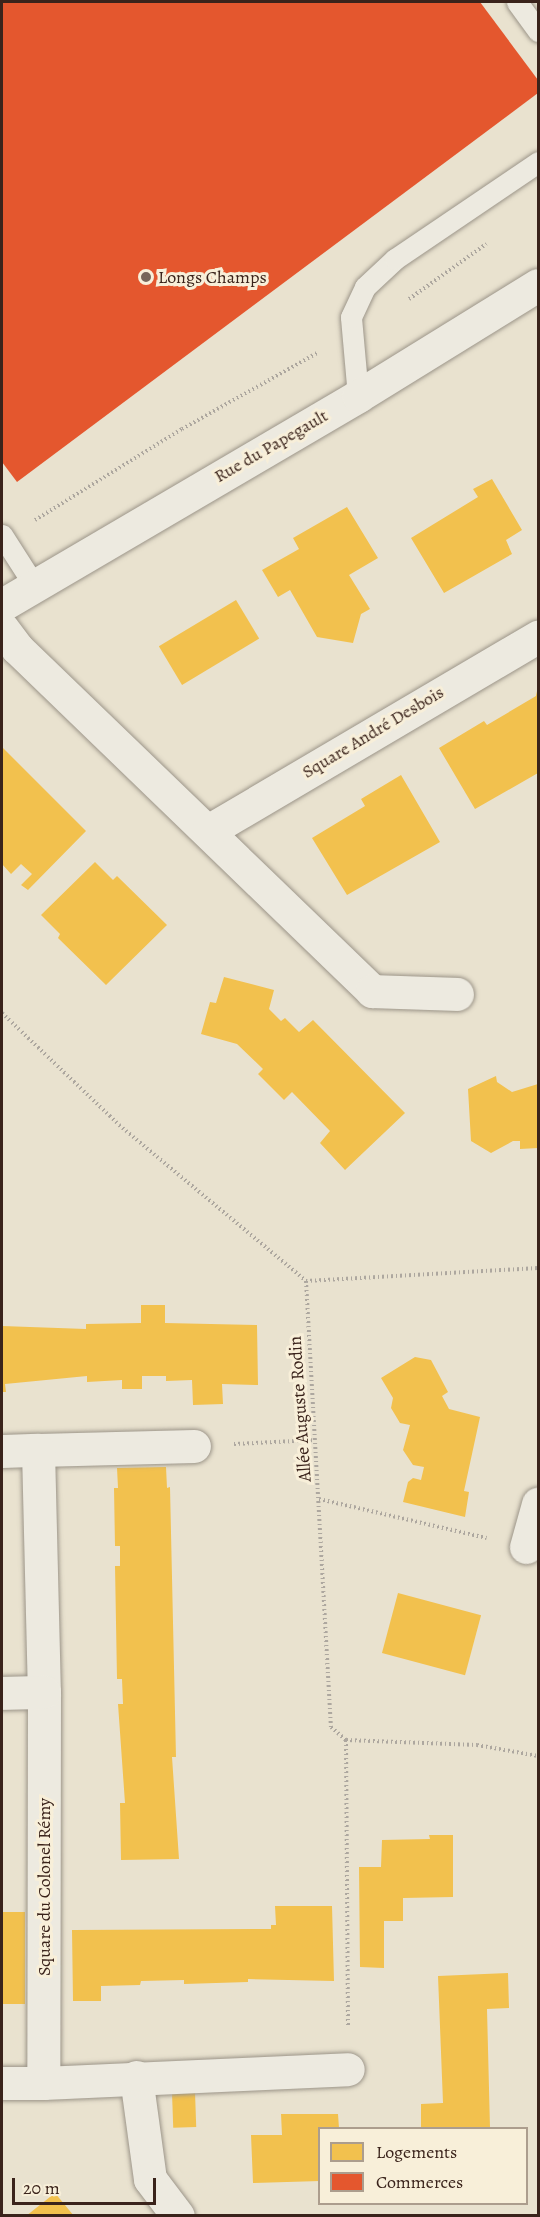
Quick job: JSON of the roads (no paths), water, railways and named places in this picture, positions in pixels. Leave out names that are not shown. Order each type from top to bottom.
[{"type":"street","name":"Rue du Papegault","points":[[2,604],[357,396],[538,285]]},
{"type":"street","points":[[2,628],[17,648],[372,991],[458,994]]},
{"type":"street","name":"Square André Desbois","points":[[208,831],[538,637]]},
{"type":"street","points":[[2,1451],[194,1446]]},
{"type":"street","name":"Square du Colonel Rémy","points":[[38,1450],[44,1692],[43,2083]]},
{"type":"street","points":[[526,1547],[538,1504]]},
{"type":"street","points":[[2,1693],[44,1692]]},
{"type":"street","points":[[2,2083],[348,2069]]},
{"type":"street","points":[[136,2077],[150,2179],[178,2216]]},
{"type":"lane","points":[[517,2],[538,32]]},
{"type":"lane","points":[[357,396],[351,317],[365,287],[395,259],[538,162]]},
{"type":"lane","points":[[2,535],[34,585]]},
{"type":"place","name":"Longs Champs","points":[[146,277]]}]
